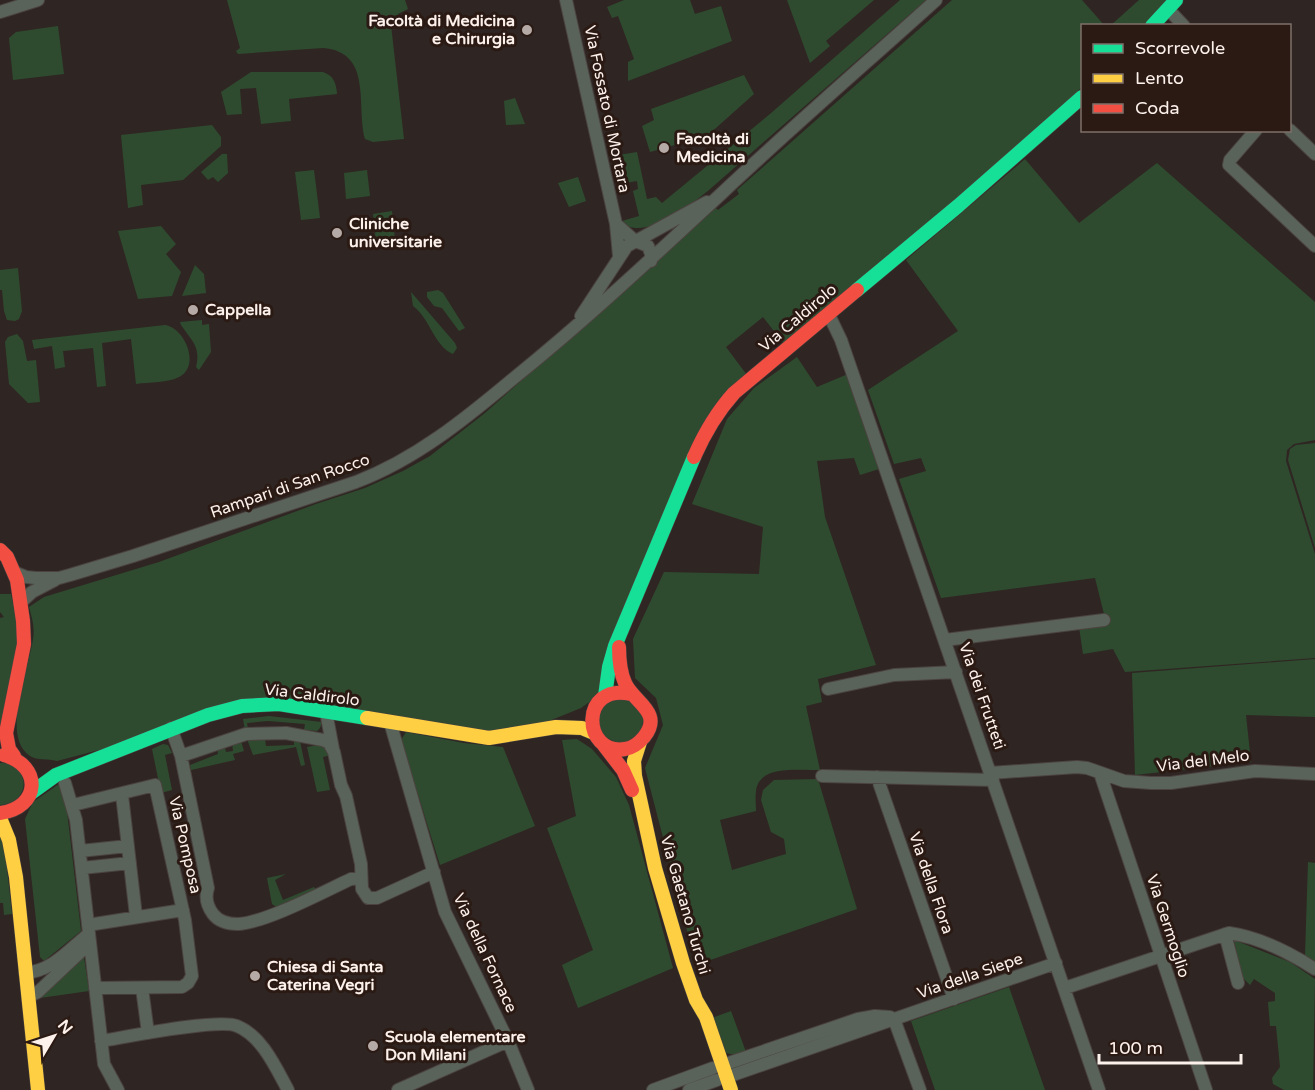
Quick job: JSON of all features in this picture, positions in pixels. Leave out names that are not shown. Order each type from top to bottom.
[{"type":"main road","points":[[1154,24],[1172,5]]},
{"type":"main road","name":"Via Caldirolo","points":[[0,813],[13,811],[27,798],[60,779],[171,728],[221,711],[252,705],[279,704],[489,738],[513,736],[539,729],[595,706],[605,696],[609,667],[622,629],[712,418],[734,393],[829,315],[1081,99]]},
{"type":"main road","points":[[0,550],[7,555],[14,572],[24,644],[6,733],[9,749],[7,756],[27,769],[60,779]]},
{"type":"main road","name":"Via Caldirolo","points":[[539,729],[570,725],[612,749],[630,748],[640,742],[647,732],[649,717],[642,701],[631,694],[623,679],[620,668],[622,629]]},
{"type":"main road","points":[[605,696],[615,692],[631,694]]},
{"type":"main road","points":[[595,706],[591,722],[598,739]]},
{"type":"main road","name":"Via Gaetano Turchi","points":[[598,739],[623,770],[643,819]]},
{"type":"main road","name":"Via Gaetano Turchi","points":[[640,742],[634,761],[643,819],[668,913],[722,1078]]},
{"type":"main road","points":[[16,877],[18,863],[16,822],[32,781],[27,769]]},
{"type":"main road","points":[[0,818],[6,828],[16,877],[38,1090]]},
{"type":"street","points":[[0,12],[38,0]]},
{"type":"street","name":"Via Fossato di Mortara","points":[[567,0],[616,224],[619,256]]},
{"type":"street","name":"Rampari di San Rocco","points":[[20,603],[32,592],[59,578],[356,482],[385,470],[420,450],[459,423],[567,335],[936,0]]},
{"type":"street","points":[[1172,5],[1183,24]]},
{"type":"street","points":[[1291,131],[1315,154]]},
{"type":"street","points":[[1254,132],[1230,160],[1229,165],[1315,246]]},
{"type":"street","name":"Rampari di San Rocco","points":[[567,335],[595,296],[619,256],[635,241],[721,194]]},
{"type":"street","points":[[616,224],[635,241],[648,246],[651,261]]},
{"type":"street","points":[[619,256],[625,269],[637,273]]},
{"type":"street","name":"Via dei Frutteti","points":[[829,315],[841,340],[1099,1090]]},
{"type":"street","name":"Rampari di San Rocco","points":[[14,572],[26,577],[59,578]]},
{"type":"street","points":[[945,640],[1104,620]]},
{"type":"street","points":[[828,689],[894,675],[956,672]]},
{"type":"street","points":[[316,739],[325,725],[326,712]]},
{"type":"street","points":[[326,712],[341,785],[349,808],[360,864],[361,884],[368,898],[377,898],[434,872]]},
{"type":"street","name":"Via della Fornace","points":[[390,722],[443,907],[508,1041],[528,1090]]},
{"type":"street","points":[[171,728],[181,756],[208,888],[207,900],[216,917],[227,923],[237,924],[258,921],[342,883],[361,884]]},
{"type":"street","points":[[181,756],[246,734],[286,733],[316,739],[329,743],[334,752]]},
{"type":"street","name":"Via del Melo","points":[[822,776],[992,776],[1077,767],[1124,781],[1171,783],[1255,771],[1315,774]]},
{"type":"street","name":"Via Germoglio","points":[[1100,772],[1206,1090]]},
{"type":"street","name":"Via della Flora","points":[[877,777],[954,999]]},
{"type":"street","points":[[60,779],[73,806],[80,851],[105,1069],[118,1090]]},
{"type":"street","name":"Via Pomposa","points":[[73,806],[154,785],[183,910],[192,976],[182,987],[95,988]]},
{"type":"street","points":[[122,795],[136,916]]},
{"type":"street","points":[[80,851],[128,846]]},
{"type":"street","points":[[81,868],[130,863]]},
{"type":"street","name":"Via Pomposa","points":[[25,973],[35,972],[54,963],[89,934],[136,916],[183,910]]},
{"type":"street","points":[[28,997],[38,992],[89,934]]},
{"type":"street","points":[[1225,934],[1238,983]]},
{"type":"street","points":[[1065,988],[1225,934],[1236,934],[1295,956],[1315,969]]},
{"type":"street","name":"Via della Siepe","points":[[689,1090],[826,1036],[858,1019],[875,1016],[894,1018],[1056,963]]},
{"type":"street","points":[[142,988],[148,1033]]},
{"type":"street","points":[[894,1018],[920,1090]]},
{"type":"street","points":[[101,1041],[225,1023],[243,1029],[262,1049],[288,1090]]},
{"type":"street","points":[[398,1090],[508,1041]]},
{"type":"street","name":"Via della Siepe","points":[[653,1090],[722,1078]]},
{"type":"green space","points":[[227,0],[405,0],[408,9],[398,14],[397,24],[391,25],[404,139],[373,142],[365,139],[356,70],[349,59],[339,52],[323,48],[238,54],[236,51],[240,48]]},
{"type":"green space","points":[[624,0],[690,0],[695,14],[721,6],[732,41],[628,81],[628,62],[634,59],[618,16],[612,18],[607,7]]},
{"type":"green space","points":[[787,0],[874,0],[826,41],[830,46],[810,63]]},
{"type":"green space","points":[[900,0],[926,0],[709,190],[666,220],[647,227],[637,228],[623,225],[622,221],[639,216],[633,191],[638,189],[637,181],[625,183],[619,155],[637,152],[647,199],[656,197],[662,203],[770,114]]},
{"type":"green space","points":[[952,0],[1082,0],[1103,24],[1081,24],[1081,88],[1040,128],[784,344],[763,317],[726,347],[747,375],[717,402],[601,689],[595,698],[581,708],[544,723],[502,733],[289,700],[57,761],[33,758],[21,746],[17,733],[17,718],[22,683],[34,635],[29,607],[44,597],[159,562],[365,488],[430,456],[485,413],[716,208],[718,210],[739,194],[737,190]]},
{"type":"green space","points":[[1139,0],[1167,0],[1145,24],[1112,24]]},
{"type":"green space","points":[[58,26],[64,74],[13,80],[9,38],[16,32]]},
{"type":"green space","points":[[251,72],[323,72],[334,80],[337,94],[289,99],[291,121],[261,124],[256,88],[240,89],[242,114],[227,115],[221,92]]},
{"type":"green space","points":[[744,75],[754,94],[707,136],[650,152],[642,126],[654,120],[651,109]]},
{"type":"green space","points":[[515,98],[525,124],[506,125],[504,101]]},
{"type":"green space","points":[[212,125],[221,137],[221,146],[183,180],[141,185],[143,205],[128,208],[121,135]]},
{"type":"green space","points":[[222,154],[227,154],[228,173],[218,182],[213,177],[208,180],[201,172]]},
{"type":"green space","points":[[1025,159],[1079,223],[1157,163],[1315,302],[1315,440],[1294,444],[1287,450],[1286,461],[1315,554],[1315,658],[1125,672],[1113,649],[1083,654],[1079,627],[1106,622],[1095,578],[941,598],[899,479],[926,471],[921,458],[894,464],[868,390],[958,331],[906,260]]},
{"type":"green space","points":[[314,170],[320,218],[301,220],[295,172]]},
{"type":"green space","points":[[367,170],[370,196],[346,199],[344,173]]},
{"type":"green space","points":[[578,177],[586,201],[569,207],[558,183]]},
{"type":"green space","points":[[392,211],[395,240],[376,242],[373,214]]},
{"type":"green space","points":[[161,226],[176,244],[166,254],[181,272],[172,296],[138,299],[118,231]]},
{"type":"green space","points":[[195,265],[204,274],[206,293],[182,296]]},
{"type":"green space","points":[[18,268],[22,311],[19,319],[7,320],[2,290],[0,290],[0,270]]},
{"type":"green space","points":[[438,290],[443,293],[465,328],[459,331],[442,308],[434,306],[427,297],[427,292]]},
{"type":"green space","points":[[411,292],[455,343],[457,348],[453,354],[441,345],[424,317],[413,306]]},
{"type":"green space","points":[[202,320],[202,325],[209,324],[211,352],[199,370],[196,367],[196,349],[180,322]]},
{"type":"green space","points":[[165,325],[179,333],[188,348],[190,357],[186,372],[179,377],[158,382],[136,384],[131,339],[102,343],[106,386],[97,387],[93,348],[63,351],[65,367],[55,369],[52,346],[34,349],[32,340]]},
{"type":"green space","points":[[17,334],[23,341],[27,361],[36,360],[40,402],[28,403],[9,384],[5,342],[8,337]]},
{"type":"green space","points":[[797,357],[817,387],[848,374],[879,469],[860,475],[854,458],[817,461],[825,517],[876,665],[818,679],[822,702],[806,706],[820,770],[782,771],[764,776],[756,791],[756,811],[720,820],[732,870],[786,854],[784,839],[771,832],[761,800],[763,790],[774,780],[818,779],[857,909],[696,965],[645,768],[663,725],[656,698],[635,678],[633,639],[664,572],[759,574],[763,527],[692,504],[727,419],[754,388]]},
{"type":"green space","points":[[1315,443],[1315,548],[1288,460],[1290,449],[1296,445]]},
{"type":"green space","points":[[0,594],[11,594],[20,640],[0,726],[0,618],[4,617],[0,612]]},
{"type":"green space","points":[[1315,659],[1315,717],[1246,715],[1251,762],[1135,775],[1132,673]]},
{"type":"green space","points":[[629,698],[644,716],[641,732],[622,745],[601,735],[597,713],[607,701]]},
{"type":"green space","points":[[269,716],[322,722],[317,731],[304,730],[305,724],[268,721],[247,723],[248,729],[245,730],[243,719]]},
{"type":"green space","points":[[406,732],[464,743],[503,747],[535,826],[440,865],[401,740]]},
{"type":"green space","points":[[294,738],[300,741],[305,765],[301,766],[296,747],[253,755],[247,739],[265,739],[266,746],[294,745]]},
{"type":"green space","points":[[577,739],[592,749],[616,777],[629,805],[673,968],[578,1008],[562,965],[593,950],[547,828],[576,816],[562,740]]},
{"type":"green space","points":[[241,741],[244,751],[233,754],[235,760],[191,770],[190,765],[218,754],[217,746],[224,744],[226,752],[233,751],[232,742]]},
{"type":"green space","points":[[163,744],[168,745],[172,753],[165,755],[172,790],[161,793],[152,749]]},
{"type":"green space","points":[[323,744],[331,755],[323,757],[330,790],[317,792],[307,747]]},
{"type":"green space","points":[[0,763],[18,769],[24,783],[18,798],[0,805]]},
{"type":"green space","points":[[59,784],[66,803],[81,931],[44,961],[40,957],[25,819],[33,802]]},
{"type":"green space","points":[[0,825],[3,832],[12,914],[4,915],[3,903],[0,903]]},
{"type":"green space","points":[[1308,862],[1315,863],[1315,962],[1305,956]]},
{"type":"green space","points":[[286,874],[275,880],[283,900],[314,887],[316,890],[278,908],[272,904],[267,878]]},
{"type":"green space","points":[[1234,940],[1290,962],[1315,979],[1313,1090],[1284,1090],[1273,1084],[1272,1078],[1280,1067],[1276,1026],[1270,1026],[1268,1002],[1275,1001],[1275,993],[1254,979],[1250,985],[1242,977]]},
{"type":"green space","points":[[84,957],[89,991],[40,998]]},
{"type":"green space","points":[[1009,987],[1045,1090],[935,1090],[911,1021]]},
{"type":"green space","points":[[731,1011],[746,1052],[735,1055],[726,1053],[709,1019]]},
{"type":"traffic: fast","points":[[1154,24],[1176,0]]},
{"type":"traffic: fast","points":[[857,290],[958,206],[1081,98]]},
{"type":"traffic: fast","points":[[605,696],[615,646],[694,457]]},
{"type":"traffic: fast","points":[[31,793],[56,775],[208,715],[242,706],[279,704],[367,718]]},
{"type":"traffic: slow","points":[[367,718],[489,738],[556,727],[582,728],[594,733]]},
{"type":"traffic: slow","points":[[640,742],[634,761],[635,776],[655,868],[683,963],[696,1000],[706,1017],[731,1090]]},
{"type":"traffic: slow","points":[[0,818],[9,840],[16,877],[38,1090]]},
{"type":"traffic: jam","points":[[694,457],[711,423],[734,393],[857,290]]},
{"type":"traffic: jam","points":[[0,550],[7,557],[17,580],[23,621],[24,644],[6,733],[9,749],[14,756]]},
{"type":"traffic: jam","points":[[619,647],[620,665],[625,683],[645,708],[651,721],[644,737],[636,745],[625,749],[611,748],[600,742],[594,732],[592,720],[595,708],[602,699],[614,693],[631,694]]},
{"type":"traffic: jam","points":[[603,744],[623,770],[632,790]]},
{"type":"traffic: jam","points":[[0,813],[13,810],[23,803],[32,786],[25,768],[17,760],[4,755]]},
{"type":"place","name":"Facoltà di Medicina e Chirurgia","points":[[527,30]]},
{"type":"place","name":"Facoltà di Medicina","points":[[664,148]]},
{"type":"place","name":"Cliniche universitarie","points":[[337,233]]},
{"type":"place","name":"Cappella","points":[[193,310]]},
{"type":"place","name":"Chiesa di Santa Caterina Vegri","points":[[255,976]]},
{"type":"place","name":"Scuola elementare Don Milani","points":[[373,1046]]}]
